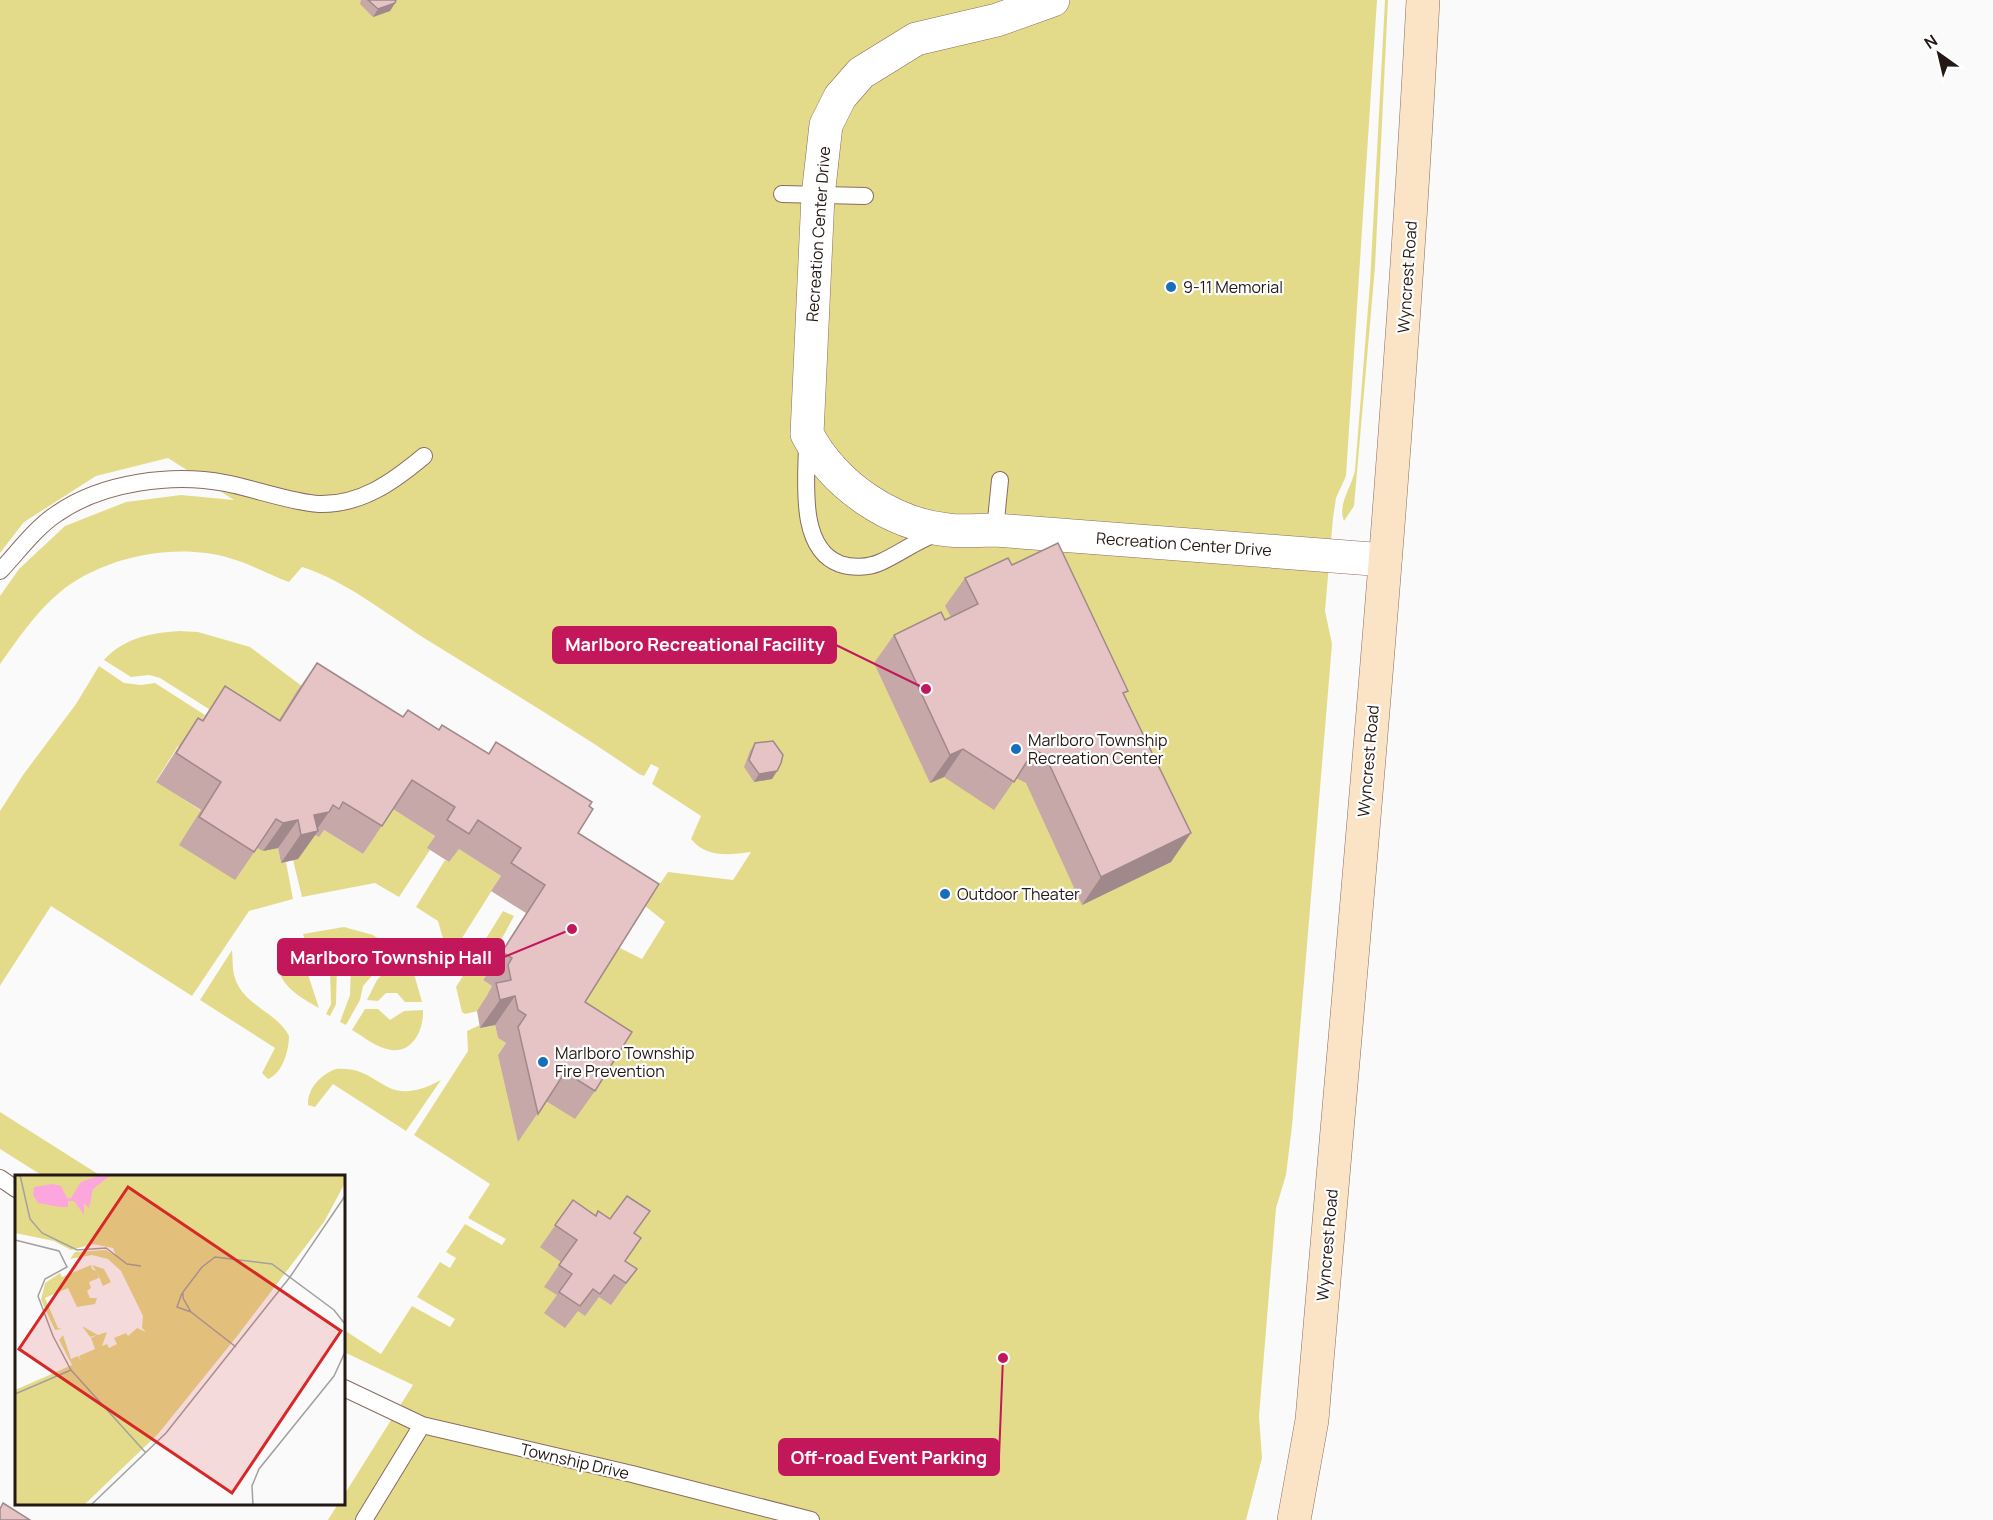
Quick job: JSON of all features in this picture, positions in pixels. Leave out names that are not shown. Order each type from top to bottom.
[{"type":"street","name":"Recreation Center Drive","points":[[1053,0],[997,20],[916,39],[861,73],[840,97],[826,124],[818,196],[807,434],[819,455],[860,494],[890,514],[948,530],[995,530],[1385,560]]},
{"type":"street","name":"Wyncrest Road","points":[[1294,1520],[1312,1420],[1385,560],[1406,304],[1423,0]]},
{"type":"lane","points":[[782,194],[865,196]]},
{"type":"lane","name":"Recreation Center Drive","points":[[807,434],[807,516],[816,542],[834,561],[852,568],[879,563],[918,540],[948,530]]},
{"type":"lane","points":[[0,571],[57,513],[120,486],[173,480],[222,483],[324,503],[357,499],[392,483],[424,456]]},
{"type":"lane","points":[[995,530],[1000,480]]},
{"type":"lane","name":"Township Drive","points":[[345,1388],[422,1425],[633,1474],[811,1520]]},
{"type":"lane","points":[[364,1520],[422,1425]]},
{"type":"shaded area","points":[[0,0],[1377,0],[1346,476],[1336,498],[1325,611],[1332,644],[1292,1126],[1286,1175],[1276,1208],[1259,1416],[1262,1458],[1246,1520],[328,1520],[337,1505],[345,1505],[345,1493],[413,1385],[345,1352],[345,1331],[381,1354],[412,1306],[450,1327],[455,1319],[417,1297],[440,1262],[450,1268],[456,1258],[446,1252],[465,1224],[502,1245],[506,1239],[468,1218],[490,1184],[414,1135],[468,1051],[467,1031],[480,1025],[481,1028],[495,1025],[498,1038],[506,1043],[498,1055],[565,1030],[618,947],[642,959],[665,922],[645,906],[668,872],[733,880],[751,852],[718,854],[697,845],[691,839],[701,816],[652,784],[659,768],[651,764],[644,776],[639,774],[350,589],[302,567],[289,582],[236,560],[208,553],[163,553],[117,562],[96,570],[59,593],[20,636],[0,664],[0,596],[19,569],[65,526],[126,502],[181,495],[234,500],[168,458],[96,476],[24,522],[0,553]]},
{"type":"shaded area","points":[[1385,0],[1388,0],[1375,267],[1354,506],[1344,521],[1342,508],[1355,470],[1370,283]]},
{"type":"shaded area","points":[[179,631],[198,632],[250,647],[303,687],[264,744],[160,678],[149,675],[131,677],[104,660],[120,646],[138,638]]},
{"type":"shaded area","points":[[99,666],[124,683],[141,685],[155,683],[205,715],[183,749],[178,746],[156,781],[256,847],[278,848],[281,863],[286,862],[293,899],[249,911],[192,996],[51,906],[0,986],[0,811],[23,775],[76,704]]},
{"type":"shaded area","points":[[392,808],[435,836],[428,848],[430,850],[399,897],[375,883],[302,897],[293,860],[313,833],[324,830],[363,854]]},
{"type":"shaded area","points":[[458,848],[501,876],[457,946],[452,950],[446,949],[438,921],[416,907],[445,860],[449,862]]},
{"type":"shaded area","points":[[503,911],[514,916],[500,942],[505,945],[483,980],[492,986],[488,993],[491,1008],[465,1014],[462,1012],[456,987]]},
{"type":"shaded area","points":[[344,927],[373,935],[394,950],[363,986],[360,1000],[346,1025],[340,1022],[350,995],[351,962],[337,963],[336,1004],[330,1016],[326,1014],[331,1004],[330,970],[311,960],[303,934]]},
{"type":"shaded area","points":[[296,938],[319,1008],[289,988],[280,973],[279,965],[283,949]]},
{"type":"shaded area","points":[[232,950],[233,972],[239,987],[252,1002],[277,1021],[289,1036],[288,1048],[281,1066],[278,1072],[268,1079],[262,1073],[275,1048],[200,1000]]},
{"type":"shaded area","points":[[401,955],[413,970],[422,1002],[405,1002],[397,993],[386,993],[378,1001],[367,1000],[377,980]]},
{"type":"shaded area","points":[[365,1009],[378,1009],[390,1020],[404,1011],[423,1010],[422,1024],[416,1038],[406,1048],[391,1050],[371,1042],[352,1030]]},
{"type":"shaded area","points":[[336,1069],[352,1070],[364,1074],[394,1090],[421,1089],[441,1080],[406,1131],[333,1084],[315,1107],[308,1105],[312,1088],[325,1074]]},
{"type":"shaded area","points":[[0,1112],[99,1175],[41,1175],[0,1149]]},
{"type":"building","points":[[368,0],[396,0],[395,3],[378,9]]},
{"type":"building","name":"Marlboro Township Recreation Center","points":[[1058,543],[1128,691],[1123,693],[1191,833],[1101,877],[1045,755],[1034,750],[1014,782],[963,749],[950,755],[894,635],[941,612],[945,620],[978,604],[965,578],[1008,558],[1012,565]]},
{"type":"building","points":[[317,663],[403,717],[408,710],[439,730],[442,725],[489,754],[496,742],[592,802],[589,806],[593,809],[578,833],[659,884],[585,1002],[632,1032],[595,1091],[565,1072],[538,1114],[518,1027],[526,1015],[518,1010],[515,996],[500,1000],[496,983],[511,980],[508,965],[512,958],[502,952],[545,885],[511,863],[521,848],[478,820],[469,834],[447,820],[455,807],[412,780],[382,826],[343,802],[339,809],[333,805],[329,812],[314,815],[318,831],[301,835],[298,820],[283,823],[276,819],[254,852],[199,817],[221,782],[176,753],[198,718],[203,721],[225,686],[280,721]]},
{"type":"building","points":[[773,741],[783,755],[781,763],[777,771],[759,774],[749,760],[755,743]]},
{"type":"building","points":[[627,1196],[650,1211],[634,1233],[641,1238],[625,1261],[637,1269],[626,1283],[614,1275],[600,1294],[593,1289],[580,1306],[559,1292],[572,1274],[559,1265],[577,1240],[555,1225],[573,1200],[596,1216],[598,1211],[610,1219]]},
{"type":"building","points":[[3,1503],[30,1520],[0,1520],[0,1509]]},
{"type":"place","name":"9-11 Memorial","points":[[1171,287]]},
{"type":"place","name":"Marlboro Recreational Facility","points":[[926,689]]},
{"type":"place","name":"Marlboro Township Recreation Center","points":[[1016,749]]},
{"type":"place","name":"Outdoor Theater","points":[[945,894]]},
{"type":"place","name":"Marlboro Township Hall","points":[[572,929]]},
{"type":"place","name":"Marlboro Township Fire Prevention","points":[[543,1062]]},
{"type":"place","name":"Off-road Event Parking","points":[[1003,1358]]}]
